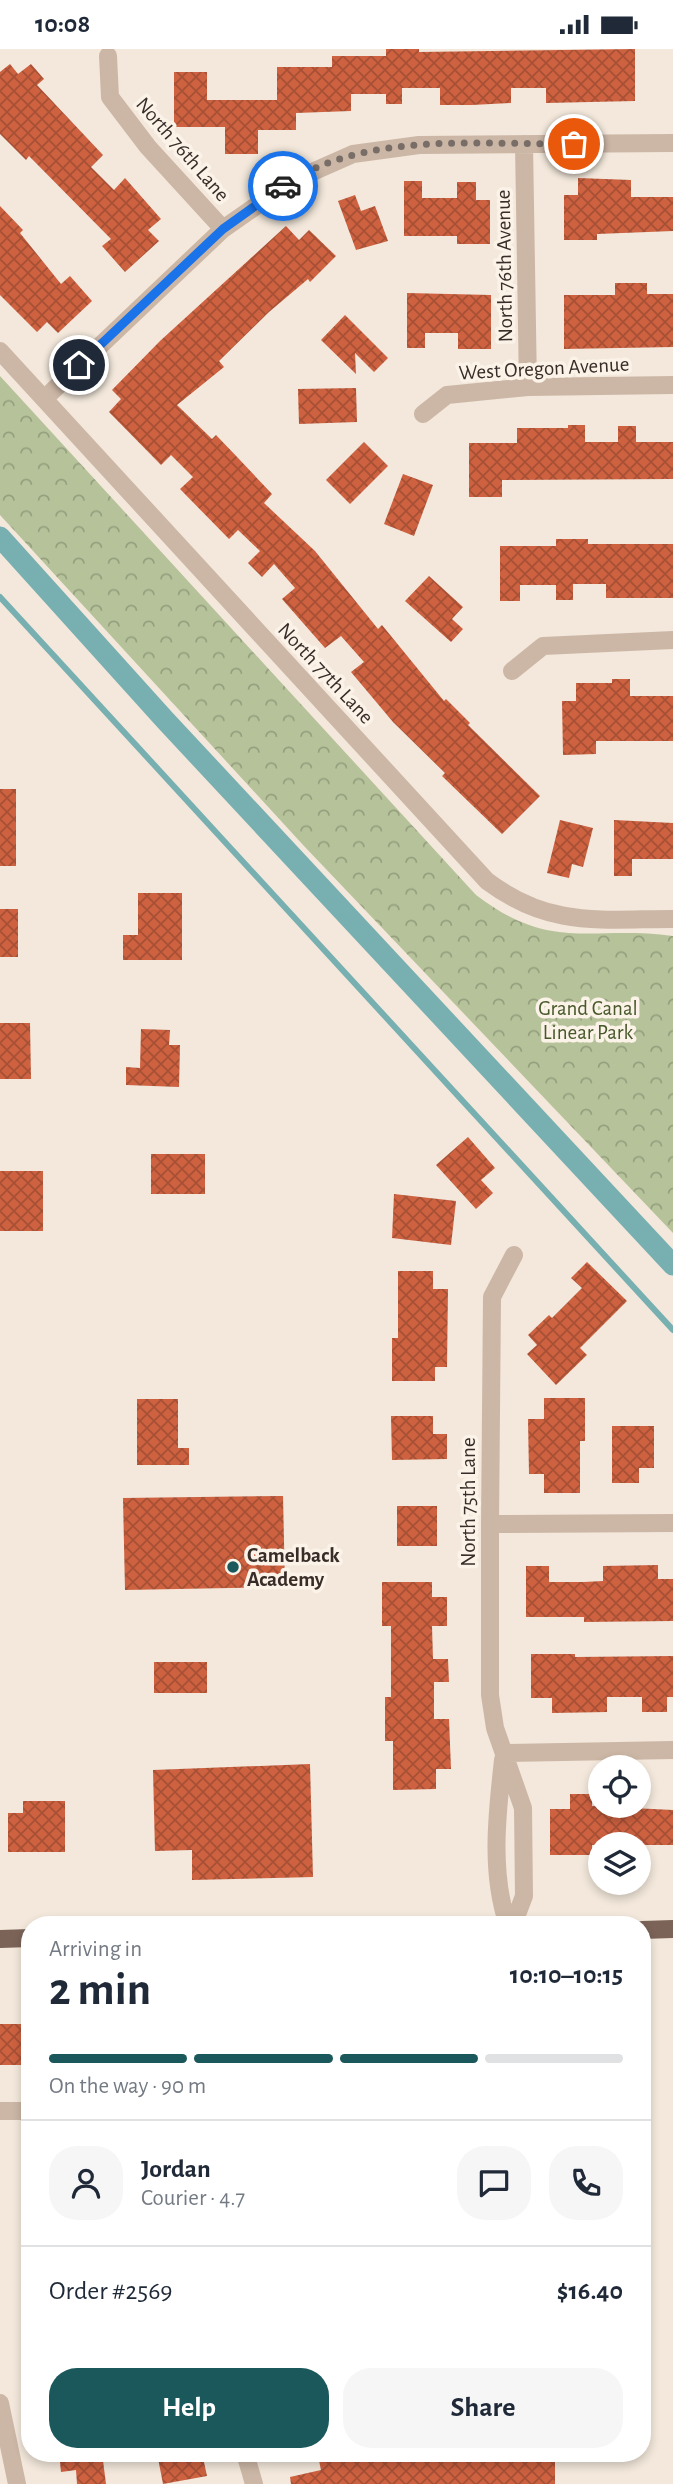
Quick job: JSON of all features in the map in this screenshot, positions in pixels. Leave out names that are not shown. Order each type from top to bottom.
[{"type":"main road","points":[[651,1930],[673,1929]]},
{"type":"main road","points":[[0,1938],[21,1938]]},
{"type":"street","name":"North 76th Lane","points":[[108,56],[110,97],[148,148],[223,229]]},
{"type":"street","points":[[44,399],[223,229],[292,181],[353,154],[419,145],[673,143]]},
{"type":"street","name":"North 76th Avenue","points":[[524,144],[528,387]]},
{"type":"street","name":"North 77th Lane","points":[[0,351],[487,881],[510,898],[534,910],[561,917],[673,919]]},
{"type":"street","name":"West Oregon Avenue","points":[[423,414],[447,395],[528,387],[673,385]]},
{"type":"street","points":[[512,671],[543,646],[613,640],[673,640]]},
{"type":"street","name":"North 75th Lane","points":[[514,1255],[492,1297],[490,1695],[495,1728],[523,1808],[523,1896],[514,1916]]},
{"type":"street","points":[[490,1524],[673,1523]]},
{"type":"street","points":[[504,1753],[673,1750]]},
{"type":"street","name":"North 75th Lane","points":[[504,1753],[498,1810],[498,1889],[507,1916]]},
{"type":"street","points":[[0,2111],[21,2111]]},
{"type":"street","points":[[0,2403],[17,2484]]},
{"type":"street","points":[[248,2462],[254,2484]]},
{"type":"green space","name":"Grand Canal Linear Park","points":[[0,376],[476,895],[503,913],[550,931],[673,936],[673,1233],[304,846],[0,515]]},
{"type":"building","points":[[386,49],[419,49],[419,52],[635,49],[635,101],[546,103],[546,88],[511,88],[511,103],[472,105],[440,105],[440,88],[402,88],[402,104],[386,104],[386,94],[351,94],[351,111],[296,113],[296,130],[258,130],[258,154],[225,154],[225,127],[174,127],[174,72],[207,72],[207,100],[277,100],[277,67],[332,67],[332,56],[386,56]]},
{"type":"building","points":[[10,64],[18,74],[31,64],[44,79],[37,85],[103,155],[91,167],[114,190],[125,178],[161,219],[148,230],[159,241],[125,272],[102,246],[111,239],[29,156],[26,160],[0,134],[0,72]]},
{"type":"building","points":[[578,178],[631,180],[631,197],[673,197],[673,231],[597,234],[597,240],[564,240],[564,195],[578,195]]},
{"type":"building","points":[[404,181],[422,181],[422,198],[457,198],[457,182],[476,182],[476,200],[490,200],[490,244],[457,244],[457,236],[404,236]]},
{"type":"building","points":[[355,195],[361,211],[375,206],[388,241],[356,250],[338,201]]},
{"type":"building","points":[[0,206],[23,230],[20,233],[61,284],[70,276],[92,301],[58,333],[47,322],[37,332],[0,295]]},
{"type":"building","points":[[286,226],[299,240],[309,230],[336,256],[310,282],[308,279],[269,312],[219,361],[224,367],[177,405],[212,439],[216,435],[272,494],[264,503],[315,551],[378,629],[382,625],[444,701],[446,699],[470,723],[468,725],[540,796],[502,834],[442,776],[445,773],[393,722],[351,672],[364,662],[341,636],[325,648],[282,599],[295,588],[274,564],[262,577],[248,563],[260,551],[238,530],[229,539],[180,489],[193,477],[171,455],[161,465],[109,412],[121,399],[112,390],[160,341]]},
{"type":"building","points":[[615,283],[647,283],[647,294],[673,294],[673,347],[564,349],[564,295],[615,295]]},
{"type":"building","points":[[407,293],[491,295],[491,349],[458,349],[458,333],[425,333],[425,348],[407,348]]},
{"type":"building","points":[[345,315],[388,358],[374,372],[355,353],[356,374],[321,340]]},
{"type":"building","points":[[356,388],[357,422],[299,424],[298,389]]},
{"type":"building","points":[[568,425],[585,425],[585,442],[618,442],[618,426],[636,426],[636,442],[673,442],[673,479],[502,480],[502,497],[469,497],[469,443],[517,443],[517,428],[568,428]]},
{"type":"building","points":[[364,442],[388,466],[350,504],[326,480]]},
{"type":"building","points":[[403,474],[433,485],[414,536],[384,524]]},
{"type":"building","points":[[556,539],[588,539],[588,544],[673,544],[673,598],[606,598],[606,584],[573,584],[573,600],[556,600],[556,585],[520,585],[520,601],[500,601],[500,546],[556,546]]},
{"type":"building","points":[[429,576],[463,607],[452,619],[463,629],[451,642],[405,601]]},
{"type":"building","points":[[612,679],[630,679],[630,696],[673,696],[673,741],[596,741],[596,754],[563,755],[562,701],[576,701],[576,683],[612,683]]},
{"type":"building","points":[[0,789],[16,789],[16,866],[0,866]]},
{"type":"building","points":[[560,820],[593,828],[583,867],[572,864],[569,878],[547,873]]},
{"type":"building","points":[[614,820],[673,823],[673,859],[632,859],[632,876],[614,876]]},
{"type":"building","points":[[138,893],[182,893],[182,960],[123,960],[123,935],[138,935]]},
{"type":"building","points":[[0,909],[18,909],[18,957],[0,957]]},
{"type":"building","points":[[0,1023],[30,1023],[31,1079],[0,1079]]},
{"type":"building","points":[[141,1029],[170,1030],[169,1045],[180,1045],[179,1087],[126,1085],[126,1067],[140,1068]]},
{"type":"building","points":[[468,1137],[495,1168],[481,1180],[493,1193],[476,1209],[436,1165]]},
{"type":"building","points":[[151,1154],[205,1154],[205,1194],[151,1194]]},
{"type":"building","points":[[0,1171],[43,1171],[43,1231],[0,1231]]},
{"type":"building","points":[[394,1194],[456,1201],[451,1245],[392,1238]]},
{"type":"building","points":[[587,1262],[627,1301],[580,1348],[587,1355],[556,1385],[527,1354],[537,1345],[528,1335],[549,1315],[552,1318],[582,1288],[571,1278]]},
{"type":"building","points":[[398,1271],[433,1271],[433,1289],[448,1289],[447,1367],[435,1367],[435,1381],[392,1381],[392,1338],[398,1338]]},
{"type":"building","points":[[544,1398],[585,1398],[585,1441],[580,1441],[580,1493],[544,1493],[544,1474],[529,1474],[528,1419],[544,1419]]},
{"type":"building","points":[[137,1399],[178,1399],[178,1448],[189,1448],[189,1465],[137,1465]]},
{"type":"building","points":[[391,1416],[433,1416],[433,1434],[447,1434],[447,1459],[392,1460]]},
{"type":"building","points":[[612,1426],[654,1426],[654,1468],[639,1468],[639,1483],[612,1483]]},
{"type":"building","points":[[283,1496],[285,1587],[125,1590],[123,1498]]},
{"type":"building","points":[[397,1506],[437,1506],[437,1546],[397,1546]]},
{"type":"building","points":[[658,1565],[658,1579],[673,1579],[673,1621],[584,1622],[584,1617],[526,1617],[526,1566],[549,1566],[549,1582],[584,1582],[603,1581],[603,1566]]},
{"type":"building","points":[[382,1582],[432,1582],[432,1597],[447,1597],[447,1626],[432,1626],[433,1659],[448,1659],[449,1682],[434,1682],[434,1719],[449,1719],[451,1769],[436,1769],[436,1789],[393,1790],[393,1741],[385,1741],[385,1697],[391,1697],[391,1626],[382,1626]]},
{"type":"building","points":[[531,1654],[575,1654],[575,1657],[673,1656],[673,1697],[667,1697],[667,1712],[642,1712],[642,1697],[607,1697],[607,1712],[552,1713],[552,1698],[531,1698]]},
{"type":"building","points":[[154,1662],[207,1662],[207,1693],[154,1693]]},
{"type":"building","points":[[310,1764],[313,1877],[192,1880],[192,1850],[155,1851],[153,1770]]},
{"type":"building","points":[[570,1794],[588,1794],[588,1818],[651,1818],[651,1809],[673,1810],[673,1845],[651,1845],[651,1832],[588,1832],[588,1855],[550,1855],[550,1809],[570,1809]]},
{"type":"building","points":[[23,1801],[65,1801],[65,1852],[8,1852],[8,1813],[23,1813]]},
{"type":"building","points":[[0,2024],[21,2024],[21,2065],[0,2065]]},
{"type":"building","points":[[60,2462],[103,2462],[106,2484],[77,2484],[76,2470],[61,2472]]},
{"type":"building","points":[[159,2462],[204,2462],[207,2476],[163,2484]]},
{"type":"building","points":[[319,2462],[555,2462],[555,2484],[291,2484],[290,2477],[321,2470]]},
{"type":"waterway","points":[[0,537],[165,720],[673,1265]]},
{"type":"waterway","points":[[0,597],[673,1330]]},
{"type":"way so far","points":[[283,186],[353,154],[419,145],[574,144]]},
{"type":"place","name":"Camelback Academy","points":[[233,1567]]},
{"type":"route","points":[[79,365],[223,229],[283,186]]}]
